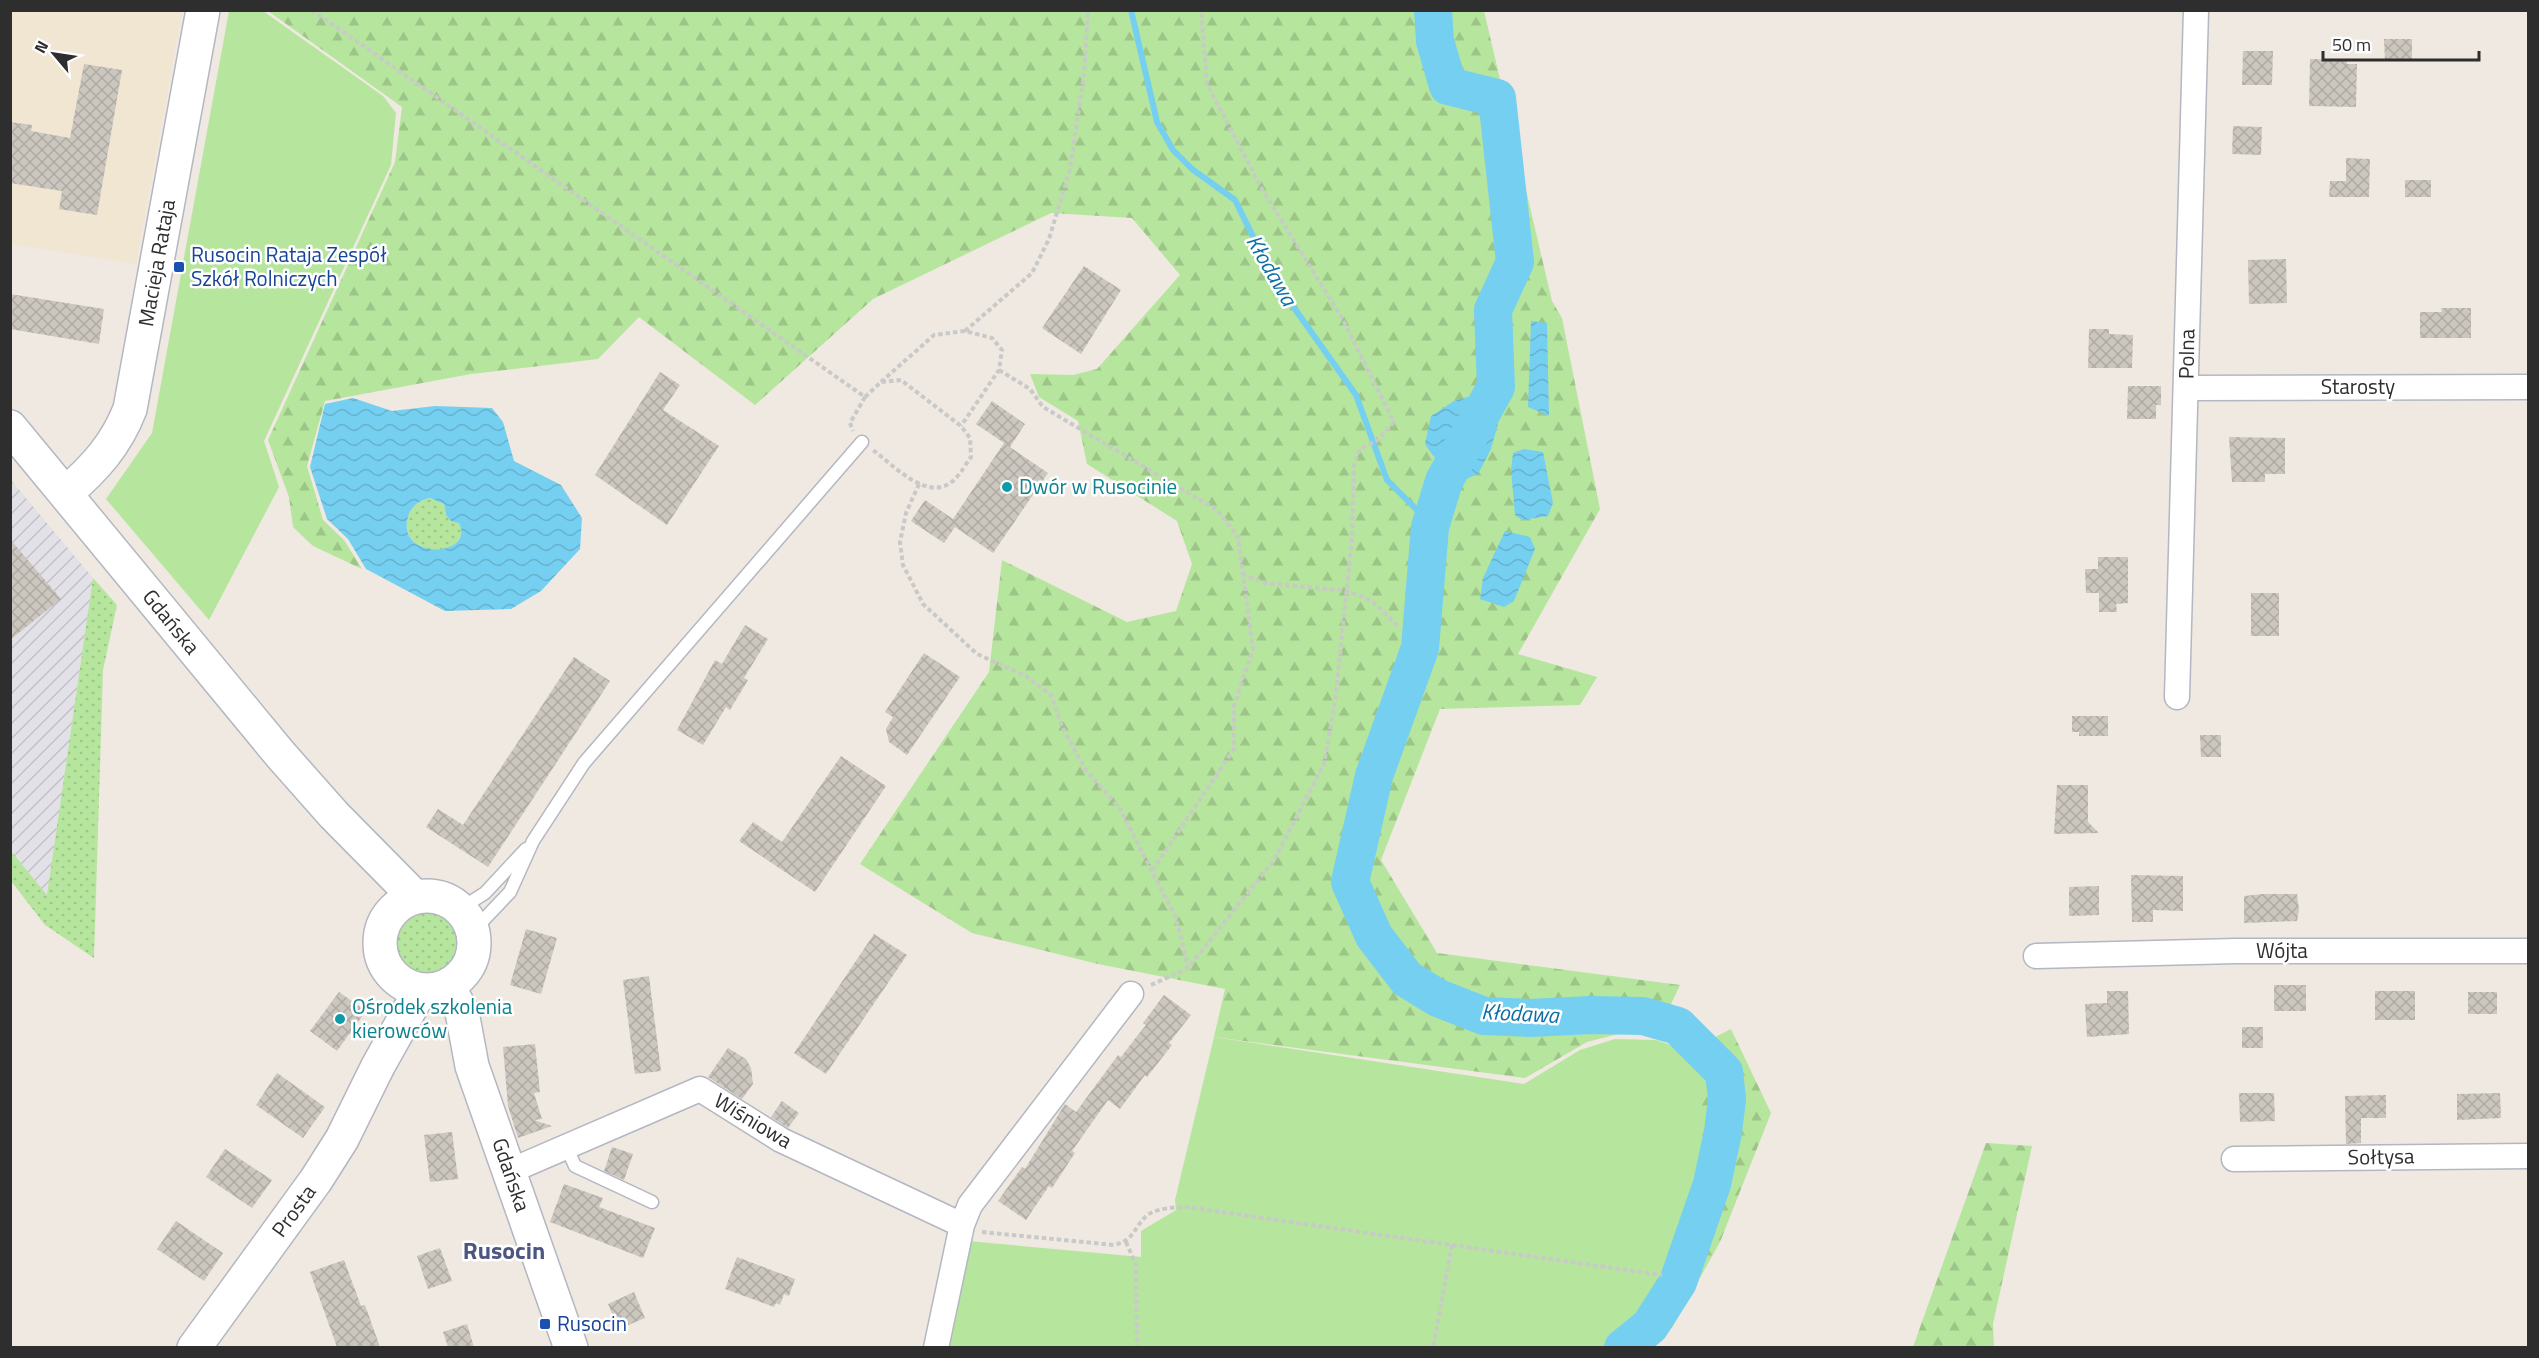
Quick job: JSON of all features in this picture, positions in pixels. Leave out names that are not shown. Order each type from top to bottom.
[{"type":"street","name":"Macieja Rataja","points":[[66,493],[94,469],[110,450],[121,432],[130,409],[203,10]]},
{"type":"street","name":"Polna","points":[[2177,697],[2196,10]]},
{"type":"street","name":"Starosty","points":[[2187,388],[2529,387]]},
{"type":"street","name":"Gdańska","points":[[10,427],[280,754],[334,815],[402,906]]},
{"type":"street","points":[[440,897],[467,920],[472,958],[433,982],[385,967],[379,950],[381,931],[402,906],[440,897]]},
{"type":"street","name":"Wójta","points":[[2036,956],[2236,951],[2529,951]]},
{"type":"street","name":"Gdańska","points":[[433,982],[483,1018],[486,1104],[571,1347]]},
{"type":"street","name":"Prosta","points":[[194,1347],[316,1180],[342,1138],[378,1066],[387,1012],[433,982]]},
{"type":"street","points":[[936,1347],[962,1225],[970,1204],[1131,994]]},
{"type":"street","name":"Wiśniowa","points":[[510,1171],[700,1089],[781,1140],[962,1225]]},
{"type":"street","name":"Sołtysa","points":[[2234,1159],[2529,1156]]},
{"type":"lane","points":[[467,920],[510,892],[533,841],[584,763],[862,442]]},
{"type":"lane","points":[[467,920],[485,892],[533,841]]},
{"type":"lane","points":[[567,1148],[575,1166],[652,1202]]},
{"type":"path","points":[[312,10],[865,397]]},
{"type":"path","points":[[965,331],[1032,273],[1049,239],[1070,168],[1084,75],[1088,10]]},
{"type":"path","points":[[1131,994],[1188,968],[1274,860],[1323,764],[1335,702],[1347,591],[1352,538],[1354,463],[1360,449],[1378,440],[1394,422],[1342,318],[1262,189],[1207,84],[1201,10]]},
{"type":"path","points":[[881,382],[901,380],[961,426],[970,438],[971,457],[953,481],[935,489],[919,484],[855,437],[850,423],[865,397],[881,382],[934,335],[965,331],[992,338],[1002,350],[999,370],[961,426]]},
{"type":"path","points":[[999,370],[1030,389],[1043,407],[1217,510],[1238,537],[1253,649],[1234,706],[1234,749],[1152,871]]},
{"type":"path","points":[[919,484],[906,513],[900,542],[903,565],[923,604],[977,654],[1026,676],[1051,695],[1062,727],[1086,770],[1120,809],[1176,918],[1188,968]]},
{"type":"path","points":[[1242,573],[1265,584],[1347,591],[1372,601],[1398,626]]},
{"type":"path","points":[[962,1225],[972,1231],[1114,1245],[1126,1242],[1149,1214],[1187,1207],[1662,1275]]},
{"type":"path","points":[[1126,1242],[1136,1265],[1137,1347]]},
{"type":"path","points":[[1433,1347],[1452,1245]]},
{"type":"shaded area","points":[[10,11],[182,11],[136,264],[11,244]]},
{"type":"shaded area","points":[[10,479],[93,578],[47,896],[11,851]]},
{"type":"green space","points":[[229,11],[263,11],[383,96],[396,113],[391,165],[264,441],[279,487],[209,620],[106,499],[152,433]]},
{"type":"green space","points":[[268,11],[1484,11],[1552,301],[1562,318],[1600,509],[1518,654],[1597,677],[1580,705],[1440,709],[1381,860],[1437,953],[1680,985],[1657,1034],[1622,1033],[1587,1042],[1525,1078],[1214,1037],[1225,989],[1098,964],[972,933],[860,864],[989,672],[1002,560],[1127,622],[1176,611],[1192,564],[1177,521],[1087,464],[1078,421],[1039,397],[1030,374],[1073,375],[1097,369],[1180,275],[1132,218],[1051,213],[873,299],[755,405],[639,317],[598,359],[471,374],[325,401],[307,466],[323,520],[344,540],[362,569],[313,546],[293,527],[289,497],[268,440],[395,162],[402,107]]},
{"type":"green space","points":[[430,498],[444,504],[446,515],[451,521],[459,522],[461,534],[456,543],[446,548],[434,550],[422,547],[412,540],[407,529],[409,514],[413,508]]},
{"type":"green space","points":[[93,578],[117,605],[103,670],[94,958],[45,925],[11,881],[11,851],[47,895]]},
{"type":"green space","points":[[427,912],[444,917],[449,921],[453,926],[458,943],[453,960],[449,965],[444,969],[427,974],[410,969],[405,965],[401,960],[396,943],[401,926],[405,921],[410,917]]},
{"type":"green space","points":[[1731,1029],[1771,1113],[1720,1242],[1672,1328],[1645,1347],[1532,1348],[1649,1258],[1688,1051]]},
{"type":"green space","points":[[1214,1037],[1524,1084],[1580,1050],[1615,1039],[1656,1040],[1683,1049],[1698,1079],[1702,1139],[1673,1283],[1641,1331],[1616,1347],[947,1348],[968,1241],[1141,1257],[1141,1231],[1176,1210],[1175,1200]]},
{"type":"green space","points":[[1986,1143],[2032,1146],[1993,1324],[1994,1347],[1913,1347]]},
{"type":"water","points":[[1531,321],[1547,323],[1549,416],[1528,407]]},
{"type":"water","points":[[1482,393],[1498,424],[1491,449],[1478,474],[1466,479],[1442,465],[1425,444],[1431,416],[1454,401]]},
{"type":"water","points":[[353,398],[392,411],[435,406],[492,408],[503,422],[514,461],[561,485],[582,518],[580,549],[541,591],[511,609],[445,611],[366,569],[348,539],[327,519],[310,467],[325,404]],"holes":[[[430,498],[444,504],[446,515],[451,521],[459,523],[461,535],[456,543],[446,548],[422,547],[412,540],[407,529],[409,514],[420,502]]]},
{"type":"water","points":[[1524,449],[1543,452],[1553,503],[1548,516],[1522,520],[1515,515],[1511,470],[1513,453]]},
{"type":"water","points":[[1505,531],[1530,537],[1535,549],[1514,601],[1504,607],[1480,599],[1483,578]]},
{"type":"building","points":[[2384,39],[2412,39],[2412,60],[2385,60]]},
{"type":"building","points":[[2243,51],[2273,51],[2272,85],[2242,85]]},
{"type":"building","points":[[2310,59],[2347,60],[2347,64],[2357,64],[2356,107],[2309,106]]},
{"type":"building","points":[[84,64],[122,70],[97,215],[59,209],[62,191],[10,183],[10,122],[32,125],[31,131],[70,138]]},
{"type":"building","points":[[2233,126],[2262,127],[2261,155],[2232,154]]},
{"type":"building","points":[[2346,158],[2370,159],[2369,197],[2329,197],[2330,181],[2346,181]]},
{"type":"building","points":[[2405,180],[2431,180],[2431,197],[2405,197]]},
{"type":"building","points":[[2286,259],[2287,303],[2249,304],[2248,260]]},
{"type":"building","points":[[1084,266],[1121,290],[1081,354],[1042,328]]},
{"type":"building","points":[[10,294],[104,309],[99,344],[10,329]]},
{"type":"building","points":[[2441,308],[2471,308],[2471,338],[2420,338],[2420,312],[2442,312]]},
{"type":"building","points":[[2089,329],[2109,329],[2109,334],[2133,335],[2132,368],[2088,368]]},
{"type":"building","points":[[660,372],[680,385],[663,410],[719,446],[667,525],[595,475]]},
{"type":"building","points":[[2128,386],[2161,386],[2161,405],[2156,405],[2156,419],[2127,419]]},
{"type":"building","points":[[992,401],[1025,424],[1010,447],[976,424]]},
{"type":"building","points":[[2229,437],[2285,438],[2285,474],[2265,474],[2265,482],[2232,482]]},
{"type":"building","name":"Dwór w Rusocinie","points":[[1004,443],[1048,473],[993,553],[955,527],[944,543],[911,521],[925,500],[953,519]]},
{"type":"building","points":[[10,539],[61,599],[10,640]]},
{"type":"building","points":[[2098,557],[2128,557],[2128,603],[2116,604],[2117,612],[2099,612],[2099,593],[2086,593],[2085,569],[2098,569]]},
{"type":"building","points":[[2251,593],[2279,593],[2279,636],[2251,636]]},
{"type":"building","points":[[745,625],[768,639],[744,678],[748,680],[730,710],[726,707],[703,745],[677,730],[715,660],[722,664]]},
{"type":"building","points":[[924,653],[960,677],[907,755],[889,742],[886,729],[893,717],[885,712]]},
{"type":"building","points":[[574,657],[610,681],[488,867],[426,827],[438,809],[463,825]]},
{"type":"building","points":[[2072,716],[2108,716],[2108,736],[2079,736],[2079,732],[2072,732]]},
{"type":"building","points":[[2200,735],[2221,735],[2221,757],[2201,757]]},
{"type":"building","points":[[841,756],[886,786],[815,892],[739,841],[753,822],[782,842]]},
{"type":"building","points":[[2057,785],[2088,785],[2088,822],[2099,833],[2054,834]]},
{"type":"building","points":[[2131,875],[2183,876],[2183,911],[2153,910],[2153,922],[2132,922]]},
{"type":"building","points":[[2099,886],[2099,915],[2069,916],[2069,887]]},
{"type":"building","points":[[2297,894],[2299,910],[2297,921],[2244,923],[2244,896]]},
{"type":"building","points":[[526,929],[557,938],[541,994],[510,985]]},
{"type":"building","points":[[874,934],[907,955],[826,1074],[794,1053]]},
{"type":"building","points":[[649,976],[661,1071],[635,1074],[623,980]]},
{"type":"building","points":[[2274,985],[2306,985],[2306,1011],[2274,1011]]},
{"type":"building","points":[[2107,991],[2128,991],[2129,1034],[2087,1037],[2085,1004],[2107,1003]]},
{"type":"building","points":[[2375,991],[2415,991],[2415,1020],[2375,1020]]},
{"type":"building","name":"Ośrodek szkolenia kierowców","points":[[339,992],[366,1011],[337,1051],[310,1031]]},
{"type":"building","points":[[2468,992],[2497,992],[2497,1014],[2468,1014]]},
{"type":"building","points":[[1164,995],[1191,1015],[1169,1043],[1172,1045],[1147,1077],[1145,1075],[1120,1109],[1108,1100],[1072,1151],[1075,1153],[1052,1188],[1049,1186],[1026,1220],[998,1201],[1022,1167],[1025,1169],[1065,1104],[1076,1112],[1118,1055],[1121,1057],[1146,1025],[1143,1023]]},
{"type":"building","points":[[2242,1027],[2263,1027],[2263,1048],[2242,1048]]},
{"type":"building","points":[[535,1044],[540,1092],[534,1093],[542,1119],[534,1120],[552,1126],[518,1138],[508,1106],[503,1047]]},
{"type":"building","points":[[728,1048],[746,1059],[751,1068],[753,1084],[742,1099],[708,1077]]},
{"type":"building","points":[[277,1073],[325,1107],[303,1138],[256,1105]]},
{"type":"building","points":[[2239,1093],[2274,1093],[2275,1121],[2240,1122]]},
{"type":"building","points":[[2500,1093],[2501,1118],[2457,1120],[2457,1094]]},
{"type":"building","points":[[2386,1095],[2386,1118],[2361,1118],[2361,1143],[2346,1144],[2345,1096]]},
{"type":"building","points":[[782,1101],[799,1113],[788,1128],[771,1117]]},
{"type":"building","points":[[452,1132],[458,1179],[430,1182],[424,1135]]},
{"type":"building","points":[[612,1147],[633,1154],[624,1180],[604,1171]]},
{"type":"building","points":[[225,1149],[272,1180],[252,1208],[206,1177]]},
{"type":"building","points":[[564,1184],[603,1198],[599,1207],[655,1228],[643,1258],[550,1222]]},
{"type":"building","points":[[176,1221],[223,1253],[204,1281],[157,1249]]},
{"type":"building","points":[[440,1248],[452,1281],[428,1289],[417,1256]]},
{"type":"building","points":[[737,1257],[795,1279],[789,1296],[784,1294],[780,1305],[776,1303],[774,1307],[725,1289]]},
{"type":"building","points":[[344,1260],[361,1306],[365,1305],[380,1347],[337,1347],[310,1272]]},
{"type":"building","points":[[634,1292],[645,1318],[619,1329],[608,1304]]},
{"type":"building","points":[[467,1324],[474,1347],[448,1347],[443,1332]]},
{"type":"waterway","name":"Kłodawa","points":[[1131,10],[1157,122],[1173,150],[1192,169],[1235,200],[1275,281],[1356,395],[1387,480],[1426,519],[1430,527]]},
{"type":"waterway","name":"Kłodawa","points":[[1433,10],[1435,41],[1448,86],[1497,98],[1515,262],[1493,310],[1496,387],[1444,481],[1430,527],[1420,648],[1374,776],[1350,882],[1374,936],[1407,979],[1438,998],[1484,1016],[1530,1018],[1592,1015],[1643,1016],[1678,1026],[1724,1072],[1727,1099],[1712,1184],[1678,1282],[1650,1326],[1623,1348]]},
{"type":"place","name":"Rusocin Rataja Zespół Szkół Rolniczych","points":[[179,267]]},
{"type":"place","name":"Dwór w Rusocinie","points":[[1007,487]]},
{"type":"place","name":"Ośrodek szkolenia kierowców","points":[[340,1019]]},
{"type":"place","name":"Rusocin","points":[[545,1324]]},
{"type":"district","name":"Rusocin","points":[[504,1251]]}]
